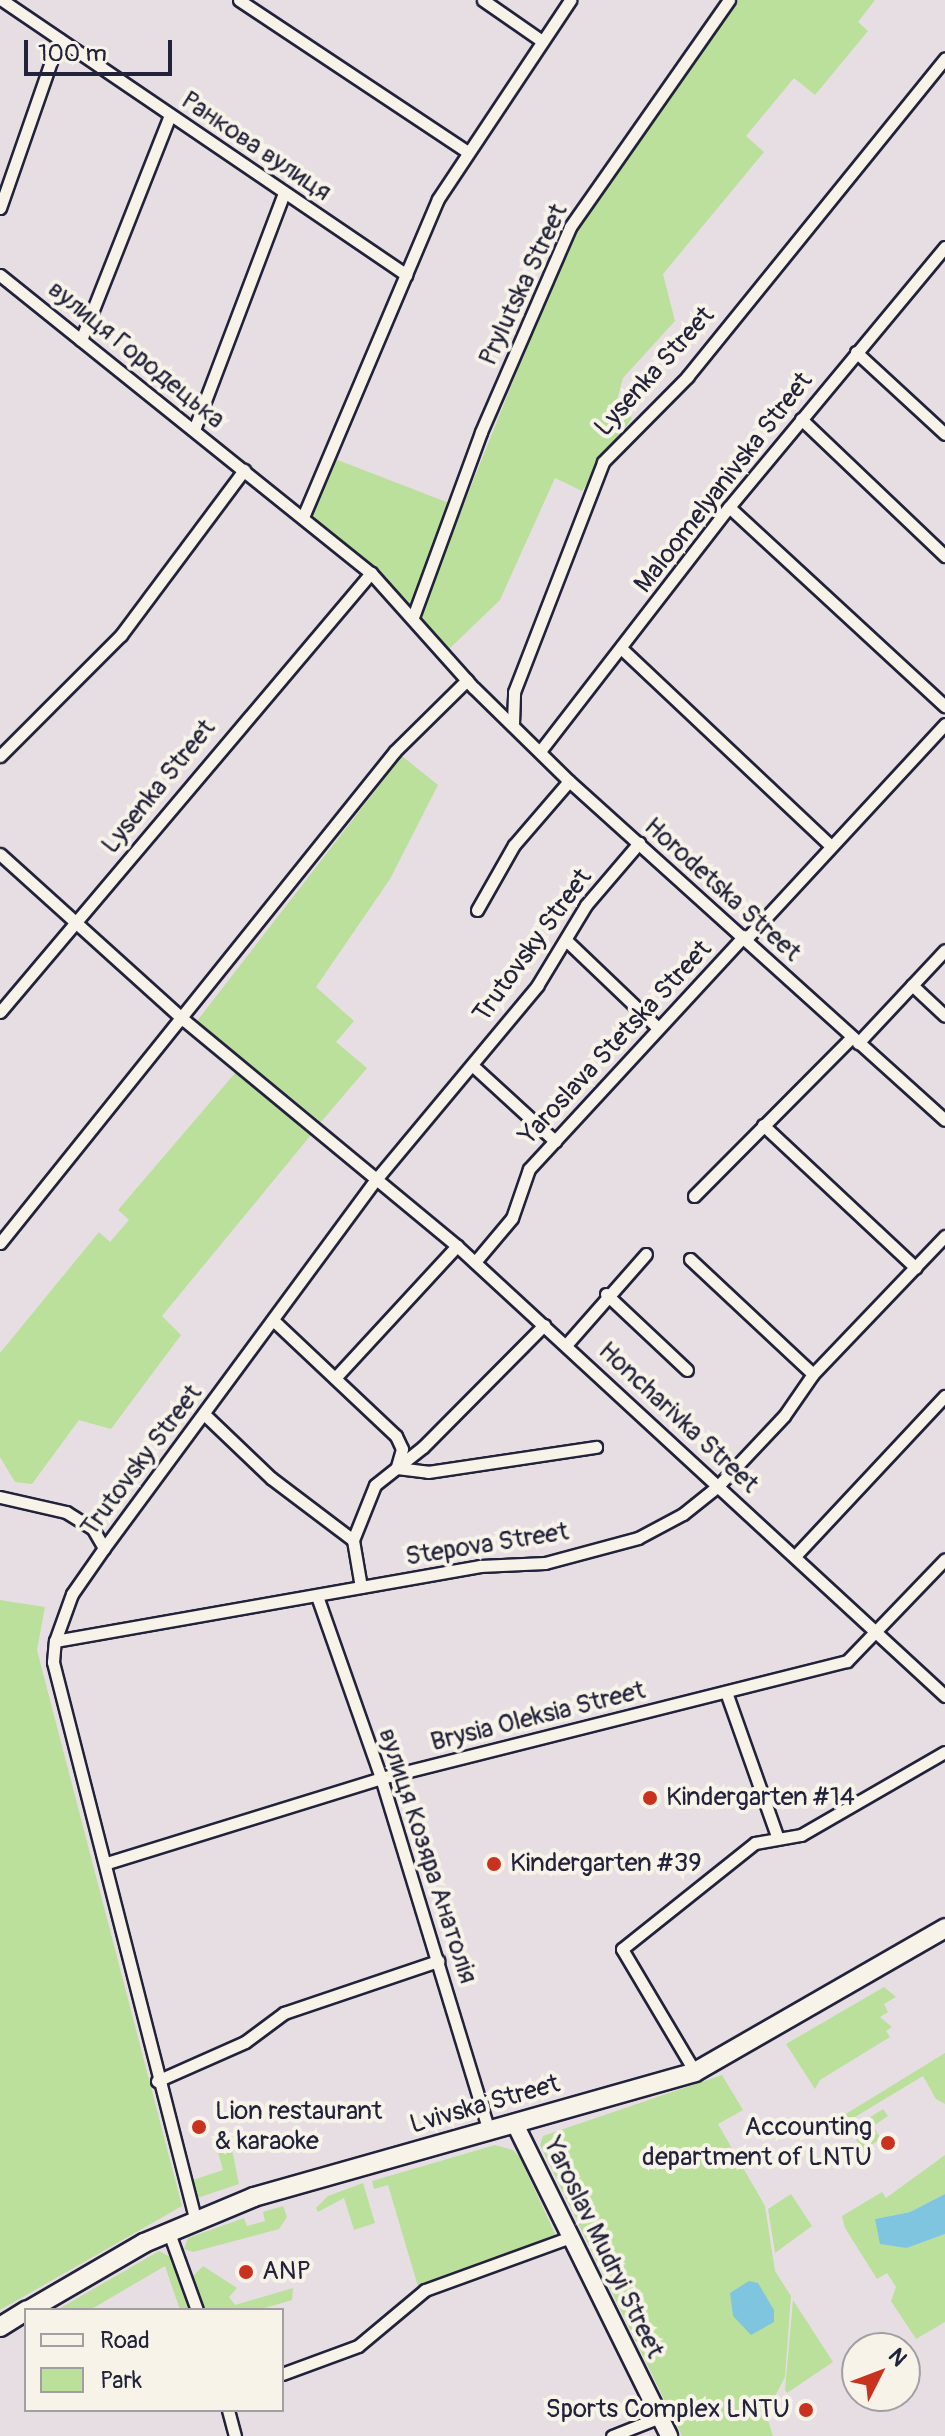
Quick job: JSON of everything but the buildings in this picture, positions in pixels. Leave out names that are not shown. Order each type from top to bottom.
[{"type":"main road","name":"Lvivska Street","points":[[32,2308],[168,2230],[195,2218],[695,2072],[945,1928]]},
{"type":"main road","name":"Yaroslav Mudryi Street","points":[[515,2124],[669,2436]]},
{"type":"main road","name":"Lvivska Street","points":[[0,2327],[24,2313]]},
{"type":"street","name":"Ранкова вулиця","points":[[2,0],[406,275]]},
{"type":"street","points":[[239,0],[466,151]]},
{"type":"street","points":[[483,0],[542,41]]},
{"type":"street","points":[[303,517],[406,275],[466,151],[570,0]]},
{"type":"street","name":"Prylutska Street","points":[[413,617],[481,432],[570,227],[729,0]]},
{"type":"street","points":[[0,208],[59,39]]},
{"type":"street","name":"Lysenka Street","points":[[513,724],[514,692],[603,462],[687,377],[945,58]]},
{"type":"street","points":[[81,340],[170,115]]},
{"type":"street","points":[[194,430],[284,193]]},
{"type":"street","name":"Maloomelyanivska Street","points":[[541,750],[729,507],[945,247]]},
{"type":"street","name":"вулиця Городецька","points":[[0,275],[371,573]]},
{"type":"street","points":[[856,352],[945,434]]},
{"type":"street","points":[[801,419],[945,556]]},
{"type":"street","points":[[0,756],[121,635],[244,470]]},
{"type":"street","points":[[729,507],[945,706]]},
{"type":"street","name":"Horodetska Street","points":[[371,573],[471,684],[569,781],[945,1120]]},
{"type":"street","name":"Lysenka Street","points":[[0,1012],[285,668],[371,573]]},
{"type":"street","points":[[622,649],[830,845]]},
{"type":"street","points":[[0,1243],[184,1020],[395,751],[471,684]]},
{"type":"street","name":"Yaroslava Stetska Street","points":[[475,1262],[512,1218],[529,1169],[945,724]]},
{"type":"street","points":[[477,910],[514,845],[569,781]]},
{"type":"street","name":"Trutovsky Street","points":[[195,2218],[157,2081],[107,1863],[53,1662],[55,1641],[72,1594],[104,1548],[378,1177],[472,1065],[568,942],[586,905],[639,843]]},
{"type":"street","points":[[0,854],[184,1020],[378,1177]]},
{"type":"street","points":[[568,942],[658,1028]]},
{"type":"street","points":[[694,1196],[763,1125],[855,1040],[945,950]]},
{"type":"street","points":[[912,985],[945,1016]]},
{"type":"street","points":[[472,1065],[555,1141]]},
{"type":"street","points":[[763,1125],[916,1268]]},
{"type":"street","name":"Honcharivka Street","points":[[378,1177],[796,1555],[945,1696]]},
{"type":"street","name":"Stepova Street","points":[[55,1641],[480,1566],[545,1563],[623,1542],[683,1514],[718,1486],[784,1416],[813,1374],[945,1236]]},
{"type":"street","points":[[335,1378],[457,1246]]},
{"type":"street","points":[[566,1345],[606,1294],[646,1254]]},
{"type":"street","points":[[690,1259],[813,1374]]},
{"type":"street","points":[[606,1294],[687,1370]]},
{"type":"street","points":[[273,1320],[396,1436],[402,1449],[397,1468]]},
{"type":"street","points":[[361,1587],[353,1540],[375,1485],[397,1468],[544,1325]]},
{"type":"street","points":[[796,1555],[945,1396]]},
{"type":"street","points":[[204,1414],[271,1478],[353,1540]]},
{"type":"street","points":[[397,1468],[428,1472],[596,1447]]},
{"type":"street","points":[[0,1497],[66,1512],[93,1529],[104,1548]]},
{"type":"street","name":"Brysia Oleksia Street","points":[[107,1863],[381,1778],[847,1661],[945,1559]]},
{"type":"street","name":"вулиця Козяра Анатолія","points":[[317,1596],[381,1778],[489,2131]]},
{"type":"street","points":[[726,1692],[777,1836]]},
{"type":"street","points":[[695,2072],[622,1949],[737,1855],[777,1836],[801,1835],[945,1752]]},
{"type":"street","points":[[157,2081],[245,2042],[284,2013],[438,1961]]},
{"type":"street","points":[[168,2230],[196,2308]]},
{"type":"street","points":[[284,2373],[358,2346],[425,2290],[571,2237]]},
{"type":"street","points":[[229,2412],[235,2436]]},
{"type":"street","points":[[612,2436],[660,2417]]},
{"type":"green space","points":[[734,0],[875,0],[858,22],[868,31],[815,95],[794,78],[746,136],[764,152],[663,274],[675,321],[623,378],[617,400],[632,418],[582,491],[555,478],[500,600],[448,650],[419,616],[574,229]]},
{"type":"green space","points":[[335,459],[449,503],[412,608],[375,568],[311,516]]},
{"type":"green space","points":[[402,756],[438,785],[390,879],[316,987],[354,1021],[336,1042],[367,1068],[321,1122],[197,1021]]},
{"type":"green space","points":[[236,1072],[311,1135],[162,1316],[181,1335],[111,1429],[79,1420],[32,1484],[15,1482],[0,1457],[0,1353],[99,1232],[110,1242],[129,1220],[118,1210]]},
{"type":"green space","points":[[0,1600],[45,1607],[37,1650],[182,2206],[0,2310]]},
{"type":"green space","points":[[884,1987],[896,1997],[884,2004],[888,2012],[880,2017],[892,2027],[886,2031],[890,2037],[820,2080],[815,2089],[786,2044]]},
{"type":"green space","points":[[945,2053],[945,2104],[936,2099],[923,2076],[845,2123],[841,2117]]},
{"type":"green space","points":[[722,2075],[743,2110],[718,2124],[765,2206],[775,2271],[791,2296],[785,2377],[766,2414],[773,2436],[682,2436],[540,2145],[543,2136]]},
{"type":"green space","points":[[883,2109],[888,2116],[873,2126],[881,2139],[863,2150],[850,2130]]},
{"type":"green space","points":[[231,2145],[239,2184],[194,2199],[190,2181],[223,2170],[217,2149]]},
{"type":"green space","points":[[495,2145],[513,2150],[520,2158],[557,2238],[419,2290],[388,2185],[374,2189],[372,2181]]},
{"type":"green space","points":[[945,2155],[945,2194],[910,2212],[875,2219],[907,2248],[945,2234],[945,2322],[921,2336],[921,2332],[911,2332],[891,2301],[896,2287],[887,2273],[877,2279],[845,2228],[842,2216],[882,2192],[886,2198]]},
{"type":"green space","points":[[363,2183],[375,2223],[354,2230],[344,2198],[318,2212],[316,2208],[328,2196]]},
{"type":"green space","points":[[791,2194],[812,2226],[775,2253],[768,2209]]},
{"type":"green space","points":[[283,2206],[287,2217],[279,2229],[193,2252],[184,2249],[188,2238],[244,2218],[247,2226],[265,2221],[263,2212]]},
{"type":"green space","points":[[159,2251],[172,2258],[187,2308],[179,2308],[165,2266],[93,2308],[60,2308]]},
{"type":"green space","points":[[203,2266],[237,2288],[229,2297],[235,2305],[293,2288],[292,2300],[265,2308],[205,2308],[192,2277]]},
{"type":"green space","points":[[793,2300],[833,2362],[787,2393],[785,2390]]},
{"type":"water","points":[[945,2194],[945,2234],[907,2248],[880,2244],[875,2219],[910,2212]]},
{"type":"water","points":[[749,2281],[758,2283],[774,2310],[774,2322],[751,2335],[733,2316],[730,2293]]},
{"type":"place","name":"Kindergarten #14","points":[[650,1798]]},
{"type":"place","name":"Kindergarten #39","points":[[494,1864]]},
{"type":"place","name":"Lion restaurant & karaoke","points":[[199,2127]]},
{"type":"place","name":"Accounting department of LNTU","points":[[888,2143]]},
{"type":"place","name":"ANP","points":[[246,2272]]},
{"type":"place","name":"Sports Complex LNTU","points":[[806,2410]]}]
